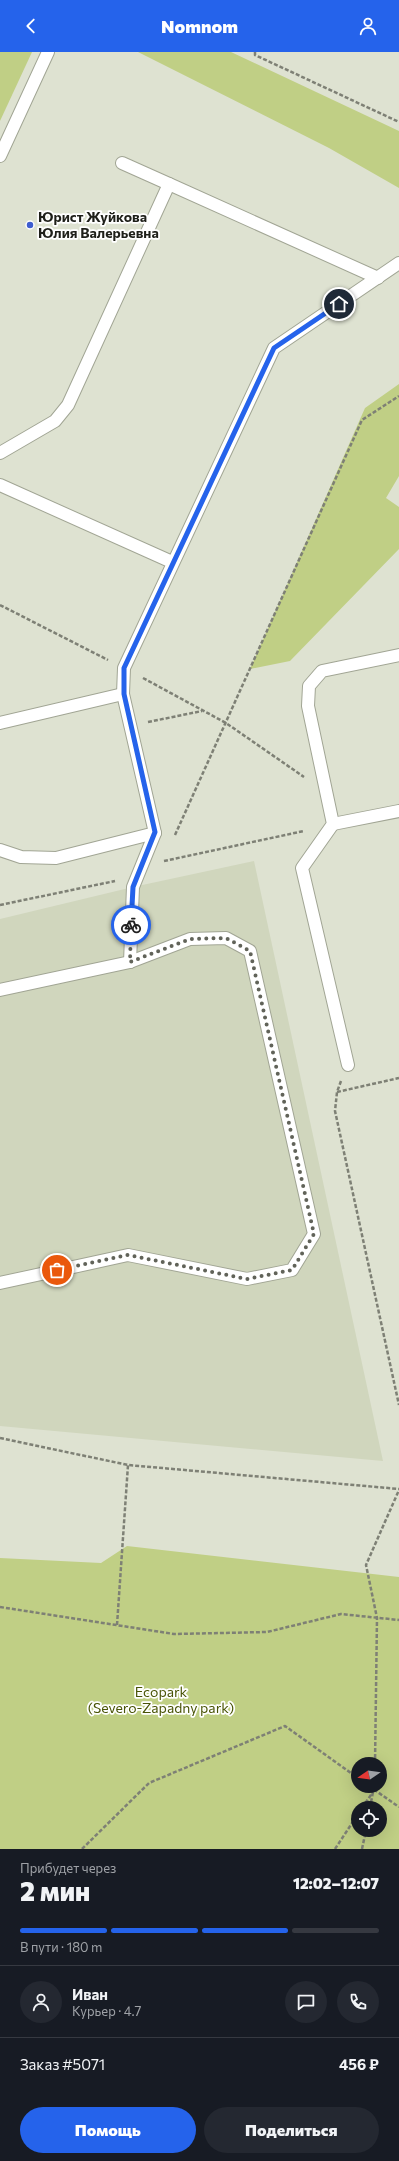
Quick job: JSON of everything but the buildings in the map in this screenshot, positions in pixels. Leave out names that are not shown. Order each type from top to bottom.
[{"type":"lane","points":[[0,156],[48,52]]},
{"type":"lane","points":[[122,163],[378,278]]},
{"type":"lane","points":[[0,453],[55,421],[68,405],[169,184]]},
{"type":"lane","points":[[130,962],[133,887],[137,873],[155,832],[124,694],[124,668],[172,562],[274,348],[399,263]]},
{"type":"lane","points":[[0,484],[172,562]]},
{"type":"lane","points":[[333,824],[308,706],[309,686],[322,671],[399,655]]},
{"type":"lane","points":[[0,723],[124,694]]},
{"type":"lane","points":[[348,1065],[302,868],[333,824],[399,811]]},
{"type":"lane","points":[[0,850],[21,857],[56,858],[155,832]]},
{"type":"lane","points":[[0,990],[130,962],[190,939],[226,938],[250,951],[314,1234],[292,1270],[247,1279],[128,1255],[0,1283]]},
{"type":"path","points":[[255,52],[255,55],[399,122]]},
{"type":"path","points":[[172,841],[362,420],[399,396]]},
{"type":"path","points":[[0,605],[124,668],[226,723],[327,793]]},
{"type":"path","points":[[131,725],[203,711]]},
{"type":"path","points":[[166,855],[163,862],[333,824]]},
{"type":"path","points":[[0,905],[117,881],[137,873]]},
{"type":"path","points":[[348,1065],[337,1092],[336,1111],[399,1405]]},
{"type":"path","points":[[337,1092],[399,1078]]},
{"type":"path","points":[[0,1438],[128,1465],[399,1489],[366,1566],[377,1618],[375,1757]]},
{"type":"path","points":[[117,1625],[128,1465]]},
{"type":"path","points":[[0,1607],[174,1634],[267,1632],[341,1614],[399,1620]]},
{"type":"path","points":[[82,1849],[149,1783],[285,1726],[351,1773]]},
{"type":"path","points":[[381,1793],[399,1807]]},
{"type":"path","points":[[335,1849],[351,1825]]},
{"type":"path","points":[[362,1849],[365,1837]]},
{"type":"shaded area","points":[[254,861],[383,1461],[0,1426],[0,919],[133,887]]},
{"type":"green space","points":[[0,52],[32,52],[0,121]]},
{"type":"green space","points":[[138,52],[231,52],[399,131],[399,188],[329,148]]},
{"type":"green space","points":[[399,384],[399,476],[386,498],[399,507],[399,549],[290,661],[250,669],[365,408]]},
{"type":"green space","name":"Ecopark (Severo-Zapadny park)","points":[[127,1546],[399,1577],[399,1849],[0,1849],[0,1558],[101,1563]]},
{"type":"way so far","points":[[57,1270],[128,1255],[247,1279],[292,1270],[314,1234],[250,951],[226,938],[190,939],[130,962],[131,925]]},
{"type":"place","name":"Юрист Жуйкова Юлия Валерьевна","points":[[30,225]]},
{"type":"route","points":[[131,925],[133,887],[137,873],[155,832],[124,694],[124,668],[172,562],[274,348],[339,304]]}]
